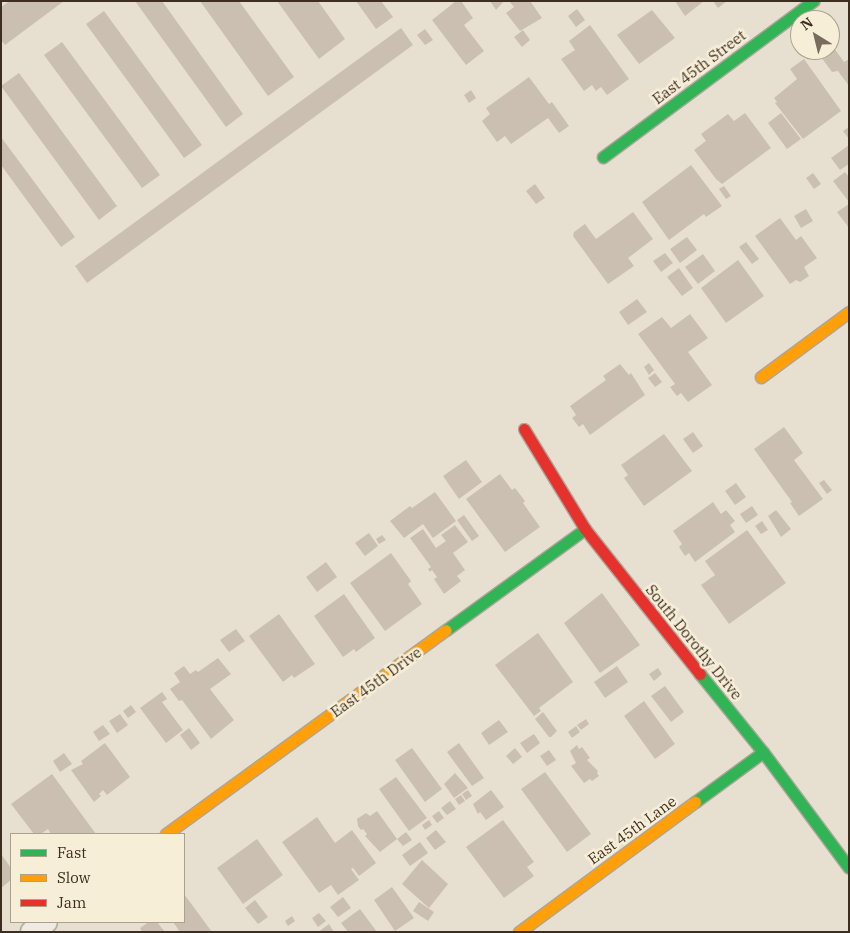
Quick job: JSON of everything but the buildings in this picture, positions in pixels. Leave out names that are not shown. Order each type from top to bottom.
[{"type":"street","name":"East 45th Street","points":[[603,157],[813,1]]},
{"type":"street","points":[[761,377],[849,312]]},
{"type":"street","name":"South Dorothy Drive","points":[[524,429],[585,529],[763,752],[849,868]]},
{"type":"street","name":"East 45th Drive","points":[[167,833],[585,529]]},
{"type":"street","name":"East 45th Lane","points":[[519,932],[763,752]]},
{"type":"street","points":[[32,932],[45,923]]},
{"type":"traffic: fast","points":[[603,157],[813,1]]},
{"type":"traffic: fast","points":[[446,630],[585,529]]},
{"type":"traffic: fast","points":[[700,674],[763,752],[849,868]]},
{"type":"traffic: fast","points":[[695,802],[763,752]]},
{"type":"traffic: slow","points":[[761,377],[849,312]]},
{"type":"traffic: slow","points":[[167,833],[446,630]]},
{"type":"traffic: slow","points":[[519,932],[695,802]]},
{"type":"traffic: jam","points":[[524,429],[585,529],[700,674]]}]
